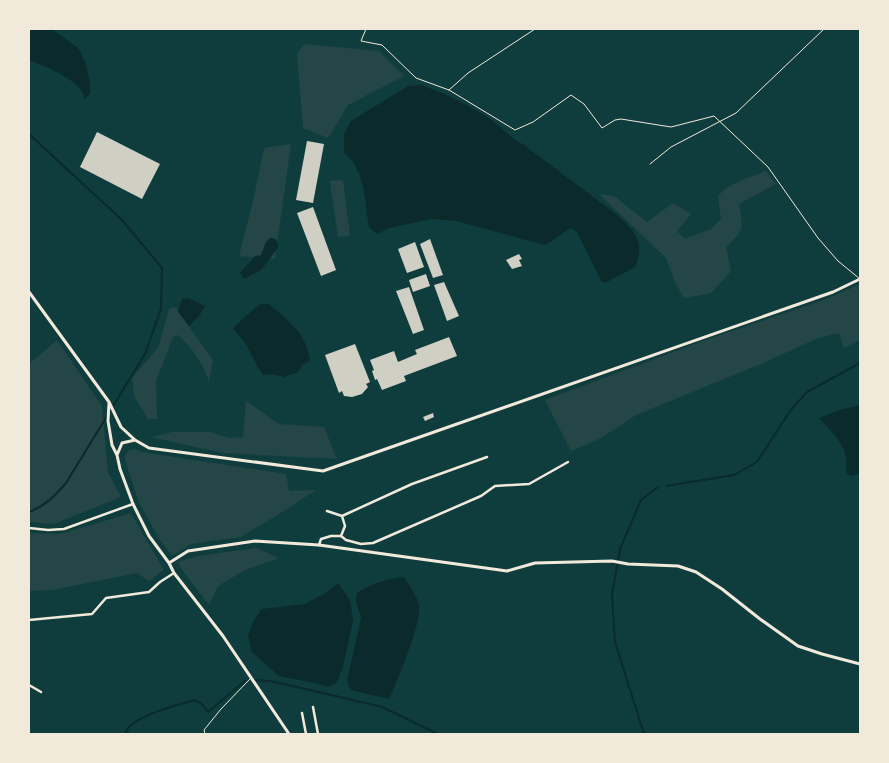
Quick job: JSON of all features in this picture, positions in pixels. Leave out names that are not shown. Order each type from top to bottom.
[{"type":"street","points":[[29,292],[109,402],[121,428],[135,440],[149,448],[323,471],[833,292],[860,279]]},
{"type":"street","points":[[109,402],[108,422],[112,445],[133,504],[150,536],[169,562],[174,573],[223,636],[289,734]]},
{"type":"street","points":[[117,455],[122,443],[135,440]]},
{"type":"street","points":[[327,511],[342,516],[412,484],[487,458]]},
{"type":"street","points":[[319,545],[321,539],[330,536],[340,536],[346,540],[361,544],[373,544],[481,496],[495,486],[528,484],[568,462]]},
{"type":"street","points":[[29,528],[48,530],[64,528],[133,504]]},
{"type":"street","points":[[340,536],[345,526],[342,516]]},
{"type":"street","points":[[169,562],[188,551],[255,541],[319,545],[507,570],[535,563],[612,561],[626,564],[678,566],[696,572],[722,588],[760,619],[798,646],[860,664]]},
{"type":"street","points":[[29,620],[92,614],[106,598],[149,592],[174,573]]},
{"type":"street","points":[[29,685],[41,692]]},
{"type":"street","points":[[313,707],[318,734]]},
{"type":"street","points":[[302,713],[306,734]]},
{"type":"lane","points":[[366,29],[361,42],[382,45],[400,60],[416,78],[448,90],[515,130],[533,122],[571,95],[584,104],[602,128],[614,120],[621,119],[671,127],[714,116],[768,167],[818,238],[838,261],[860,279]]},
{"type":"lane","points":[[448,90],[468,74],[535,29]]},
{"type":"lane","points":[[650,164],[671,147],[736,113],[824,29]]},
{"type":"lane","points":[[205,734],[204,730],[221,709],[251,678]]},
{"type":"shaded area","points":[[29,29],[52,29],[79,49],[86,64],[90,84],[90,93],[85,100],[81,90],[70,80],[49,68],[29,60]]},
{"type":"shaded area","points":[[304,44],[379,51],[404,76],[348,105],[328,138],[303,128],[297,54]]},
{"type":"shaded area","points":[[421,85],[455,99],[487,117],[513,139],[524,145],[616,214],[633,231],[639,243],[635,267],[605,283],[601,281],[577,232],[571,228],[545,245],[456,221],[431,219],[389,228],[377,234],[369,227],[358,171],[344,152],[344,135],[351,121],[408,86]]},
{"type":"shaded area","points":[[291,144],[275,259],[239,256],[264,148]]},
{"type":"shaded area","points":[[766,171],[776,184],[739,204],[742,224],[740,233],[726,247],[731,271],[711,293],[684,298],[675,282],[666,258],[599,194],[614,196],[647,222],[673,203],[691,214],[677,231],[685,239],[711,229],[721,219],[718,196],[723,191],[740,180]]},
{"type":"shaded area","points":[[343,180],[350,236],[338,237],[330,181]]},
{"type":"shaded area","points":[[270,238],[278,242],[278,248],[261,270],[244,279],[240,273],[255,256],[261,255],[266,242]]},
{"type":"shaded area","points":[[860,284],[860,340],[844,348],[839,333],[818,338],[761,364],[636,415],[601,438],[571,451],[545,400],[708,339],[824,300]]},
{"type":"shaded area","points":[[188,298],[205,306],[199,316],[189,326],[178,312],[182,299]]},
{"type":"shaded area","points":[[261,304],[269,304],[283,316],[296,329],[305,343],[310,361],[303,364],[298,372],[284,377],[272,374],[263,375],[246,344],[234,330],[233,328]]},
{"type":"shaded area","points":[[175,307],[213,360],[209,381],[193,351],[178,335],[173,337],[156,381],[157,419],[148,419],[134,396],[132,378],[158,348],[169,309]]},
{"type":"shaded area","points":[[57,340],[102,406],[108,472],[121,497],[54,524],[29,522],[29,364]]},
{"type":"shaded area","points":[[246,401],[279,424],[324,427],[337,459],[223,453],[151,437],[172,432],[210,432],[229,438],[243,437]]},
{"type":"shaded area","points":[[860,405],[860,473],[850,476],[846,472],[846,456],[840,442],[819,418]]},
{"type":"shaded area","points":[[135,449],[142,452],[286,474],[289,491],[316,490],[241,537],[191,544],[172,556],[160,540],[139,503],[124,457],[129,450]]},
{"type":"shaded area","points":[[131,513],[164,570],[149,581],[137,573],[52,590],[29,591],[29,533],[60,534]]},
{"type":"shaded area","points":[[256,548],[279,558],[245,570],[218,586],[209,605],[178,562],[198,556]]},
{"type":"shaded area","points":[[404,577],[418,602],[419,613],[408,652],[389,699],[351,690],[347,681],[361,618],[356,601],[357,593],[380,582]]},
{"type":"shaded area","points":[[338,583],[350,600],[353,620],[343,667],[337,682],[328,687],[279,676],[251,651],[248,635],[254,620],[262,609],[305,604],[327,592]]},
{"type":"building","points":[[97,132],[160,164],[142,199],[80,167]]},
{"type":"building","points":[[307,141],[324,144],[313,203],[296,200]]},
{"type":"building","points":[[313,207],[336,270],[321,276],[297,213]]},
{"type":"building","points":[[430,239],[443,275],[433,278],[420,244]]},
{"type":"building","points":[[415,242],[424,267],[407,273],[398,249]]},
{"type":"building","points":[[519,254],[522,259],[519,260],[522,266],[512,269],[506,260]]},
{"type":"building","points":[[426,274],[430,286],[413,292],[409,280]]},
{"type":"building","points":[[444,282],[459,316],[447,321],[434,285]]},
{"type":"building","points":[[409,287],[424,330],[413,334],[396,291]]},
{"type":"building","points":[[449,337],[457,356],[404,376],[406,381],[382,390],[377,379],[375,380],[370,360],[394,351],[398,362],[417,354],[415,350]]},
{"type":"building","points":[[355,344],[370,382],[366,384],[368,387],[362,394],[352,397],[344,396],[342,391],[339,393],[325,355]]},
{"type":"building","points":[[433,413],[434,417],[425,421],[423,417]]},
{"type":"waterway","points":[[29,134],[122,220],[162,268],[161,309],[145,354],[66,483],[49,500],[29,512]]},
{"type":"waterway","points":[[666,486],[734,475],[757,462],[790,411],[807,392],[860,363]]},
{"type":"waterway","points":[[644,734],[615,642],[612,595],[620,549],[641,500],[658,487]]},
{"type":"waterway","points":[[255,680],[293,686],[382,707],[438,734]]},
{"type":"waterway","points":[[125,734],[129,727],[142,718],[160,710],[195,700],[202,704],[208,712],[245,681]]}]
